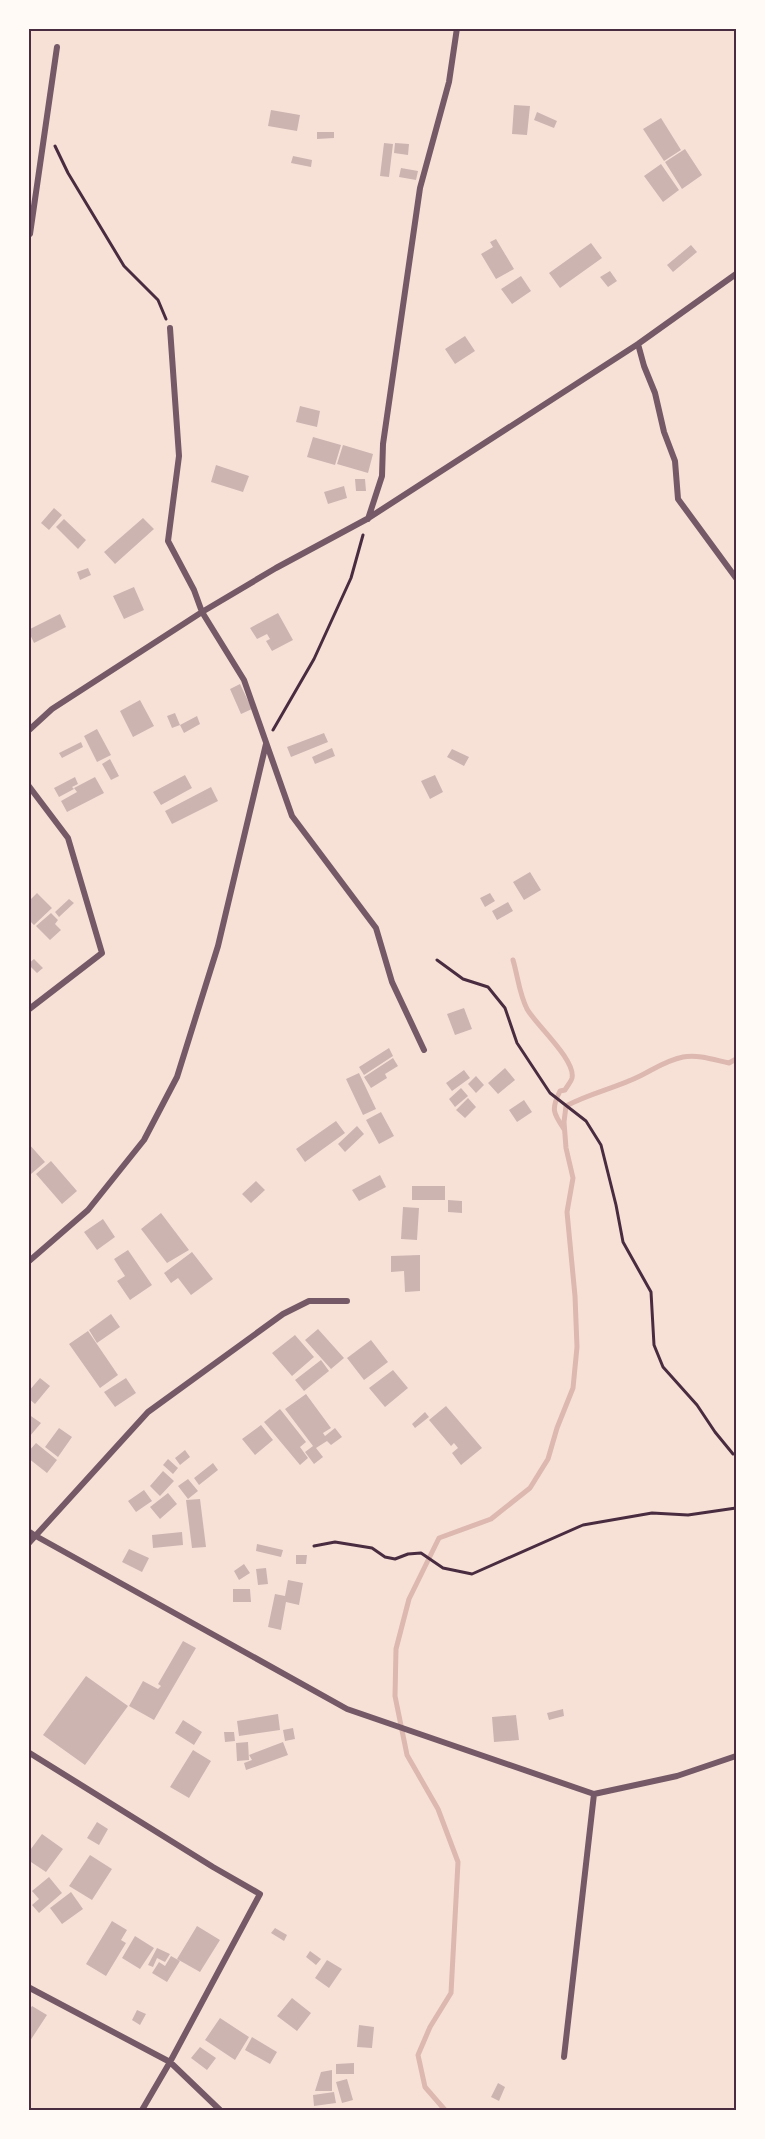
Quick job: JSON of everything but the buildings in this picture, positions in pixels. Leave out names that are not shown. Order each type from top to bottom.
[{"type":"street","points":[[368,519],[382,476],[383,444],[420,188],[449,82],[457,28]]},
{"type":"street","points":[[28,233],[30,234],[57,47]]},
{"type":"street","points":[[28,731],[52,709],[202,612],[276,568],[368,519],[638,344],[736,274]]},
{"type":"street","points":[[170,328],[178,456],[168,541],[194,590],[202,612],[243,680],[292,816],[376,928],[392,982],[424,1050]]},
{"type":"street","points":[[638,344],[655,393],[664,432],[675,460],[678,499],[736,578]]},
{"type":"street","points":[[28,1262],[88,1210],[144,1140],[177,1077],[218,946],[267,742]]},
{"type":"street","points":[[28,784],[68,838],[102,953],[28,1010]]},
{"type":"street","points":[[28,1544],[31,1533],[148,1412],[283,1314],[309,1301],[348,1301]]},
{"type":"street","points":[[31,1533],[348,1709],[594,1794],[677,1776],[736,1756]]},
{"type":"street","points":[[28,1752],[260,1894],[142,2110]]},
{"type":"street","points":[[564,2057],[594,1794]]},
{"type":"street","points":[[28,1987],[170,2062],[220,2110]]},
{"type":"path","points":[[54,143],[68,173],[124,266],[158,300],[170,328]]},
{"type":"path","points":[[267,742],[314,659],[347,588],[368,519]]},
{"type":"path","points":[[437,960],[463,979],[488,987],[505,1008],[517,1043],[550,1093],[586,1121],[601,1145],[623,1242],[651,1292],[654,1345],[663,1367],[697,1405],[733,1454]]},
{"type":"path","points":[[314,1546],[335,1542],[372,1548],[385,1557],[395,1559],[408,1554],[421,1553],[443,1568],[472,1574],[583,1525],[652,1513],[688,1515],[736,1508]]},
{"type":"waterway","points":[[513,960],[527,1009],[562,1052],[572,1071],[572,1078],[565,1090],[560,1091],[554,1107],[564,1129]]},
{"type":"waterway","points":[[445,2110],[425,2087],[418,2055],[430,2027],[451,1993],[458,1862],[438,1809],[407,1755],[395,1696],[396,1649],[409,1599],[439,1538],[491,1519],[530,1488],[548,1459],[557,1428],[573,1388],[577,1347],[567,1212],[573,1178],[566,1148],[564,1122],[566,1106],[631,1080],[677,1058],[695,1056],[729,1063],[736,1059]]}]
